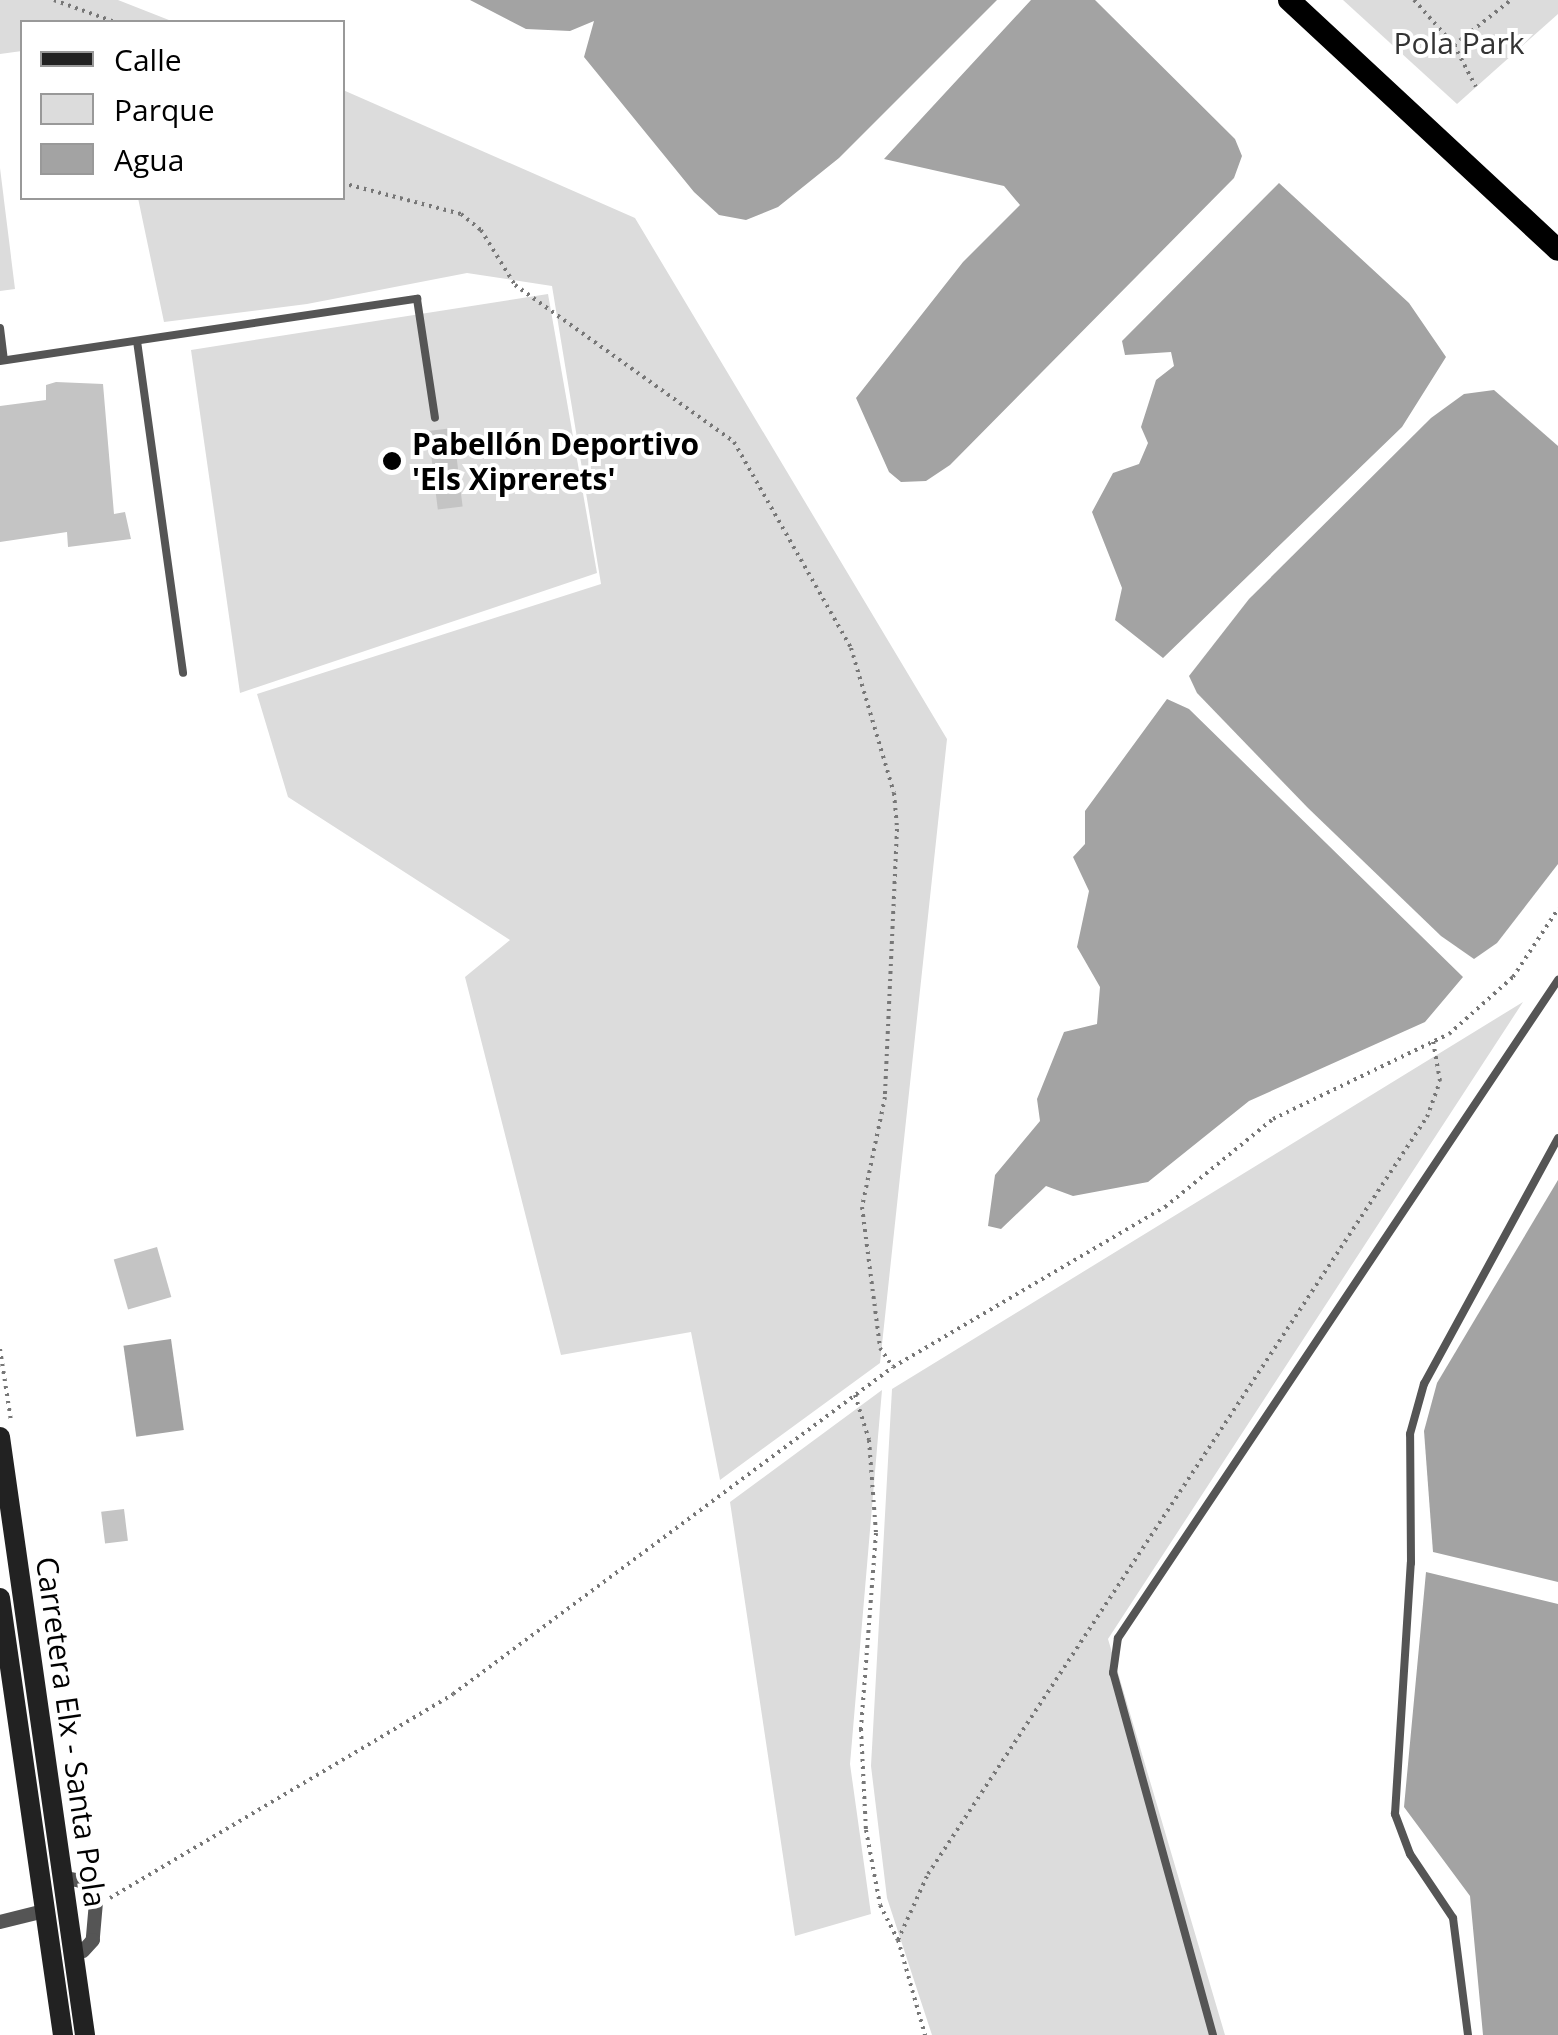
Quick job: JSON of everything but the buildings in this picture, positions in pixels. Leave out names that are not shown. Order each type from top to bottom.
[{"type":"highway","points":[[1289,0],[1558,250]]},
{"type":"main road","name":"Carretera Elx - Santa Pola","points":[[0,1437],[85,2035]]},
{"type":"main road","name":"Carretera Elx - Santa Pola","points":[[0,1598],[63,2035]]},
{"type":"street","points":[[61,1877],[82,1881],[96,1902],[93,1940],[83,1951]]},
{"type":"street","points":[[0,1922],[44,1910]]},
{"type":"lane","points":[[0,328],[2,360],[418,299],[435,418]]},
{"type":"lane","points":[[137,341],[183,673]]},
{"type":"lane","points":[[1213,2035],[1113,1674],[1118,1638],[1558,980]]},
{"type":"lane","points":[[1468,2035],[1453,1918],[1410,1854],[1395,1814],[1410,1562],[1410,1434],[1424,1384],[1558,1138]]},
{"type":"path","points":[[54,0],[109,20]]},
{"type":"path","points":[[1414,0],[1454,46],[1476,87]]},
{"type":"path","points":[[1454,46],[1511,0]]},
{"type":"path","points":[[345,183],[460,214],[480,230],[516,285],[734,442],[851,648],[894,793],[886,1097],[862,1207],[864,1256],[880,1348],[893,1366]]},
{"type":"path","points":[[96,1902],[454,1694],[893,1366],[1165,1207],[1273,1119],[1433,1041],[1513,977],[1558,908]]},
{"type":"path","points":[[898,1940],[928,1874],[1148,1531],[1427,1116],[1440,1081],[1433,1041]]},
{"type":"path","points":[[855,1395],[869,1440],[876,1533],[861,1729],[866,1830],[880,1905],[898,1940],[925,2035]]},
{"type":"green space","points":[[0,0],[118,0],[169,20],[20,20],[20,51],[0,54]]},
{"type":"green space","name":"Pola Park","points":[[1343,0],[1558,0],[1558,14],[1457,104]]},
{"type":"green space","points":[[345,91],[635,218],[947,739],[880,1363],[720,1480],[691,1332],[561,1355],[465,977],[510,940],[288,797],[257,694],[601,584],[552,286],[467,273],[307,304],[164,322],[138,200],[345,200]]},
{"type":"green space","points":[[0,168],[15,289],[0,291]]},
{"type":"green space","name":"Pabellón Deportivo 'Els Xiprerets'","points":[[548,294],[597,573],[240,693],[191,350]]},
{"type":"green space","points":[[1523,1002],[1108,1639],[1225,2035],[932,2035],[887,1898],[871,1766],[892,1389]]},
{"type":"green space","points":[[882,1390],[850,1764],[871,1914],[795,1936],[730,1502]]},
{"type":"water","points":[[470,0],[997,0],[839,158],[778,207],[746,220],[719,215],[694,192],[584,57],[594,21],[570,31],[526,29]]},
{"type":"water","points":[[1031,0],[1095,0],[1235,139],[1242,156],[1234,178],[950,465],[926,481],[901,482],[889,472],[856,398],[963,262],[1020,205],[1004,186],[884,159]]},
{"type":"water","points":[[1279,183],[1409,303],[1446,357],[1402,427],[1163,658],[1115,620],[1122,588],[1092,512],[1113,473],[1139,464],[1148,443],[1141,427],[1156,380],[1174,366],[1171,352],[1125,355],[1122,341]]},
{"type":"water","points":[[1494,390],[1558,446],[1558,864],[1497,943],[1474,959],[1441,936],[1308,808],[1197,693],[1189,676],[1249,599],[1431,418],[1464,394]]},
{"type":"water","points":[[1167,699],[1189,709],[1463,977],[1425,1022],[1249,1101],[1148,1182],[1073,1196],[1046,1186],[1001,1229],[988,1226],[995,1175],[1040,1121],[1037,1099],[1064,1032],[1097,1024],[1100,987],[1077,947],[1089,891],[1073,857],[1085,844],[1085,811]]},
{"type":"water","points":[[1558,1180],[1558,1582],[1433,1552],[1424,1431],[1437,1383]]},
{"type":"water","points":[[171,1339],[184,1430],[136,1437],[123,1346]]},
{"type":"water","points":[[1426,1572],[1558,1604],[1558,2035],[1483,2035],[1470,1896],[1404,1807]]},
{"type":"place","name":"Pabellón Deportivo 'Els Xiprerets'","points":[[392,461]]}]
